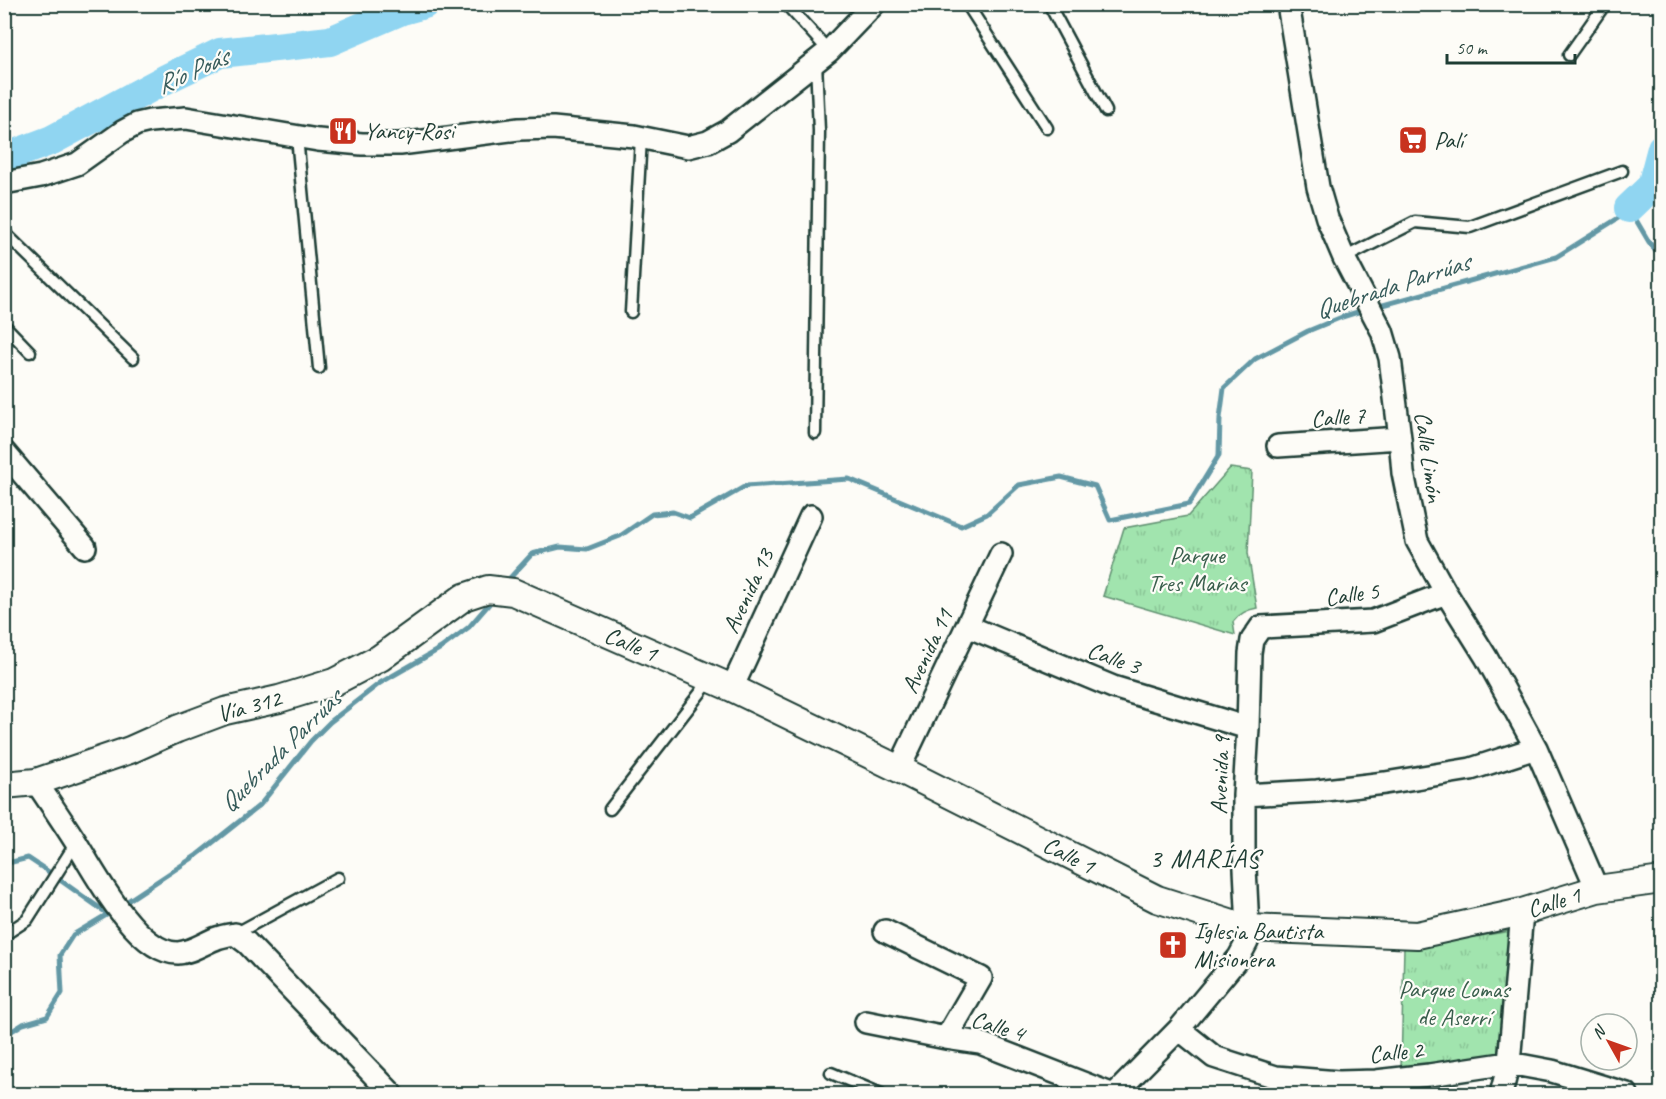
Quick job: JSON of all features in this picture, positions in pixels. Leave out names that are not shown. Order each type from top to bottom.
[{"type":"street","points":[[4,183],[41,176],[76,164],[137,124],[186,118],[297,137],[362,144],[400,144],[519,129],[553,128],[641,138],[688,147],[708,142],[728,131],[822,56],[874,4]]},
{"type":"street","name":"Calle Limón","points":[[1288,4],[1318,187],[1327,218],[1344,258],[1382,331],[1390,358],[1403,473],[1417,541],[1486,657],[1536,748],[1597,889]]},
{"type":"street","name":"Calle 7","points":[[1278,446],[1400,438]]},
{"type":"street","points":[[4,452],[85,547]]},
{"type":"street","name":"Avenida 13","points":[[721,683],[811,516]]},
{"type":"street","name":"Avenida 11","points":[[899,769],[1001,554]]},
{"type":"street","name":"Vía 312","points":[[4,785],[36,782],[130,750],[225,711],[279,699],[334,682],[380,658],[464,597],[488,589],[513,592]]},
{"type":"street","name":"Calle 1","points":[[513,592],[721,683],[899,769],[1157,899],[1248,927],[1417,935],[1522,912],[1597,889],[1662,880]]},
{"type":"street","name":"Calle 5","points":[[1261,627],[1373,621],[1446,593]]},
{"type":"street","name":"Calle 3","points":[[967,627],[1113,687],[1248,728]]},
{"type":"street","name":"Avenida 9","points":[[1113,1095],[1179,1029],[1239,957],[1247,942],[1244,795],[1250,653],[1252,640],[1261,627]]},
{"type":"street","points":[[1244,795],[1317,791],[1385,783],[1471,769],[1536,748]]},
{"type":"street","points":[[36,782],[104,889],[143,937],[162,950],[177,953],[195,949],[217,938],[235,934],[247,943],[392,1095]]},
{"type":"street","points":[[1501,1095],[1509,1063],[1522,912]]},
{"type":"street","points":[[885,931],[981,978],[946,1038]]},
{"type":"street","name":"Calle 4","points":[[866,1022],[980,1043],[1113,1095]]},
{"type":"street","name":"Calle 2","points":[[1179,1029],[1214,1057],[1271,1086],[1376,1081],[1426,1085],[1509,1063],[1552,1071],[1627,1095]]},
{"type":"lane","points":[[786,4],[822,56],[815,433]]},
{"type":"lane","points":[[967,4],[1047,128]]},
{"type":"lane","points":[[1049,4],[1106,111]]},
{"type":"lane","points":[[1569,56],[1605,4]]},
{"type":"lane","points":[[297,137],[319,368]]},
{"type":"lane","points":[[631,312],[641,138]]},
{"type":"lane","points":[[1344,258],[1415,222],[1470,227],[1622,171]]},
{"type":"lane","points":[[4,232],[134,358]]},
{"type":"lane","points":[[4,325],[30,352]]},
{"type":"lane","points":[[610,809],[721,683]]},
{"type":"lane","points":[[4,935],[27,920],[76,843]]},
{"type":"lane","points":[[235,934],[338,878]]},
{"type":"lane","points":[[831,1073],[881,1095]]},
{"type":"green space","name":"Parque Tres Marías","points":[[1230,468],[1252,471],[1248,553],[1257,608],[1244,612],[1233,622],[1235,635],[1103,596],[1124,528],[1188,516]]},
{"type":"green space","name":"Parque Lomas de Aserrí","points":[[1511,931],[1501,1057],[1401,1068],[1404,948]]},
{"type":"waterway","name":"Río Poás","points":[[4,158],[52,140],[220,53],[330,41],[402,10],[424,4]]},
{"type":"waterway","points":[[1629,208],[1652,186],[1662,148]]},
{"type":"waterway","name":"Quebrada Parrúas","points":[[1376,307],[1556,257],[1620,217],[1629,208],[1649,242],[1662,258]]},
{"type":"waterway","name":"Quebrada Parrúas","points":[[508,580],[532,554],[560,547],[587,549],[620,536],[652,514],[673,512],[690,518],[746,486],[849,479],[961,526],[987,514],[1019,485],[1061,477],[1095,486],[1110,520],[1189,504],[1219,455],[1224,388],[1255,359],[1308,331],[1364,310]]},
{"type":"waterway","name":"Quebrada Parrúas","points":[[126,902],[197,855],[260,805],[311,741],[330,722],[380,683],[441,648],[469,627],[489,604]]},
{"type":"waterway","points":[[4,864],[28,858],[52,874]]},
{"type":"waterway","name":"Quebrada Parrúas","points":[[4,1036],[23,1024],[47,1017],[62,993],[60,955],[73,935],[108,914],[60,880]]},
{"type":"place","name":"Yancy-Rosi","points":[[343,131]]},
{"type":"place","name":"Palí","points":[[1413,140]]},
{"type":"place","name":"Iglesia Bautista Misionera","points":[[1173,945]]},
{"type":"district","name":"3 MARÍAS","points":[[1205,858]]}]
